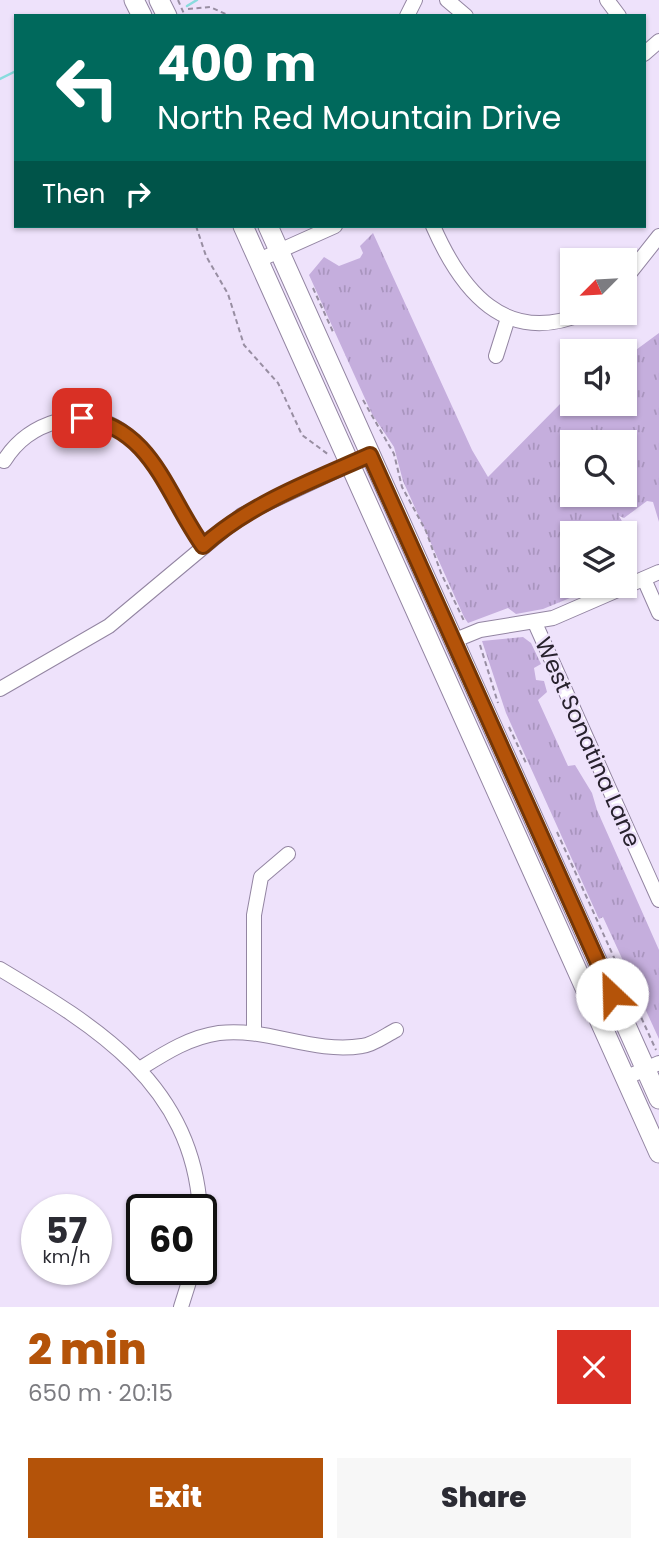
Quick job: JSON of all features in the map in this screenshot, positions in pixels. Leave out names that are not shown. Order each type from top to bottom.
[{"type":"main road","points":[[244,228],[345,466],[659,1153]]},
{"type":"main road","points":[[269,228],[453,641],[655,1063],[659,1098]]},
{"type":"street","points":[[447,0],[464,14]]},
{"type":"street","points":[[259,260],[330,228]]},
{"type":"street","points":[[434,228],[457,274],[489,309],[508,318],[548,323],[560,320]]},
{"type":"street","points":[[637,264],[659,236]]},
{"type":"street","points":[[496,356],[508,318]]},
{"type":"street","points":[[4,461],[22,438],[49,424],[82,418],[114,425],[144,449],[203,546]]},
{"type":"street","points":[[0,689],[109,626],[203,546],[251,510],[370,455]]},
{"type":"street","points":[[453,641],[480,630],[535,623],[576,609],[659,572]]},
{"type":"street","points":[[644,579],[659,613]]},
{"type":"street","name":"West Sonatina Lane","points":[[535,623],[659,900]]},
{"type":"street","points":[[254,1032],[254,915],[261,877],[288,854]]},
{"type":"street","points":[[0,969],[92,1027],[141,1068],[186,1144],[199,1194]]},
{"type":"street","points":[[141,1068],[177,1045],[218,1034],[254,1032],[308,1045],[364,1046],[396,1030]]},
{"type":"street","points":[[625,1078],[655,1063]]},
{"type":"street","points":[[181,1307],[188,1285]]},
{"type":"path","points":[[188,9],[210,7],[226,14]]},
{"type":"path","points":[[196,228],[206,256],[228,294],[246,349],[278,383],[304,437],[345,466]]},
{"type":"path","points":[[309,282],[334,336]]},
{"type":"path","points":[[360,394],[394,454],[402,487],[426,531],[441,573],[466,626]]},
{"type":"path","points":[[477,640],[486,655],[500,706]]},
{"type":"path","points":[[505,718],[528,769]]},
{"type":"path","points":[[552,823],[655,1063]]},
{"type":"green space","points":[[373,233],[472,450],[488,477],[560,404],[560,416],[637,416],[637,349],[659,333],[659,522],[653,502],[647,501],[624,518],[619,516],[622,521],[560,521],[560,598],[570,598],[543,609],[516,614],[508,608],[468,623],[464,617],[403,481],[394,447],[372,414],[309,275],[324,257],[339,266],[360,258],[363,253],[360,246]]},
{"type":"green space","points":[[523,637],[531,643],[541,664],[534,668],[536,680],[544,681],[547,692],[538,700],[568,766],[575,765],[592,793],[659,950],[659,1039],[603,917],[599,919],[506,713],[482,641]]},
{"type":"waterway","points":[[187,6],[197,0]]},
{"type":"waterway","points":[[0,79],[14,72]]},
{"type":"route","points":[[82,418],[114,425],[137,441],[179,512],[203,546],[233,522],[262,504],[370,455],[612,994]]}]
